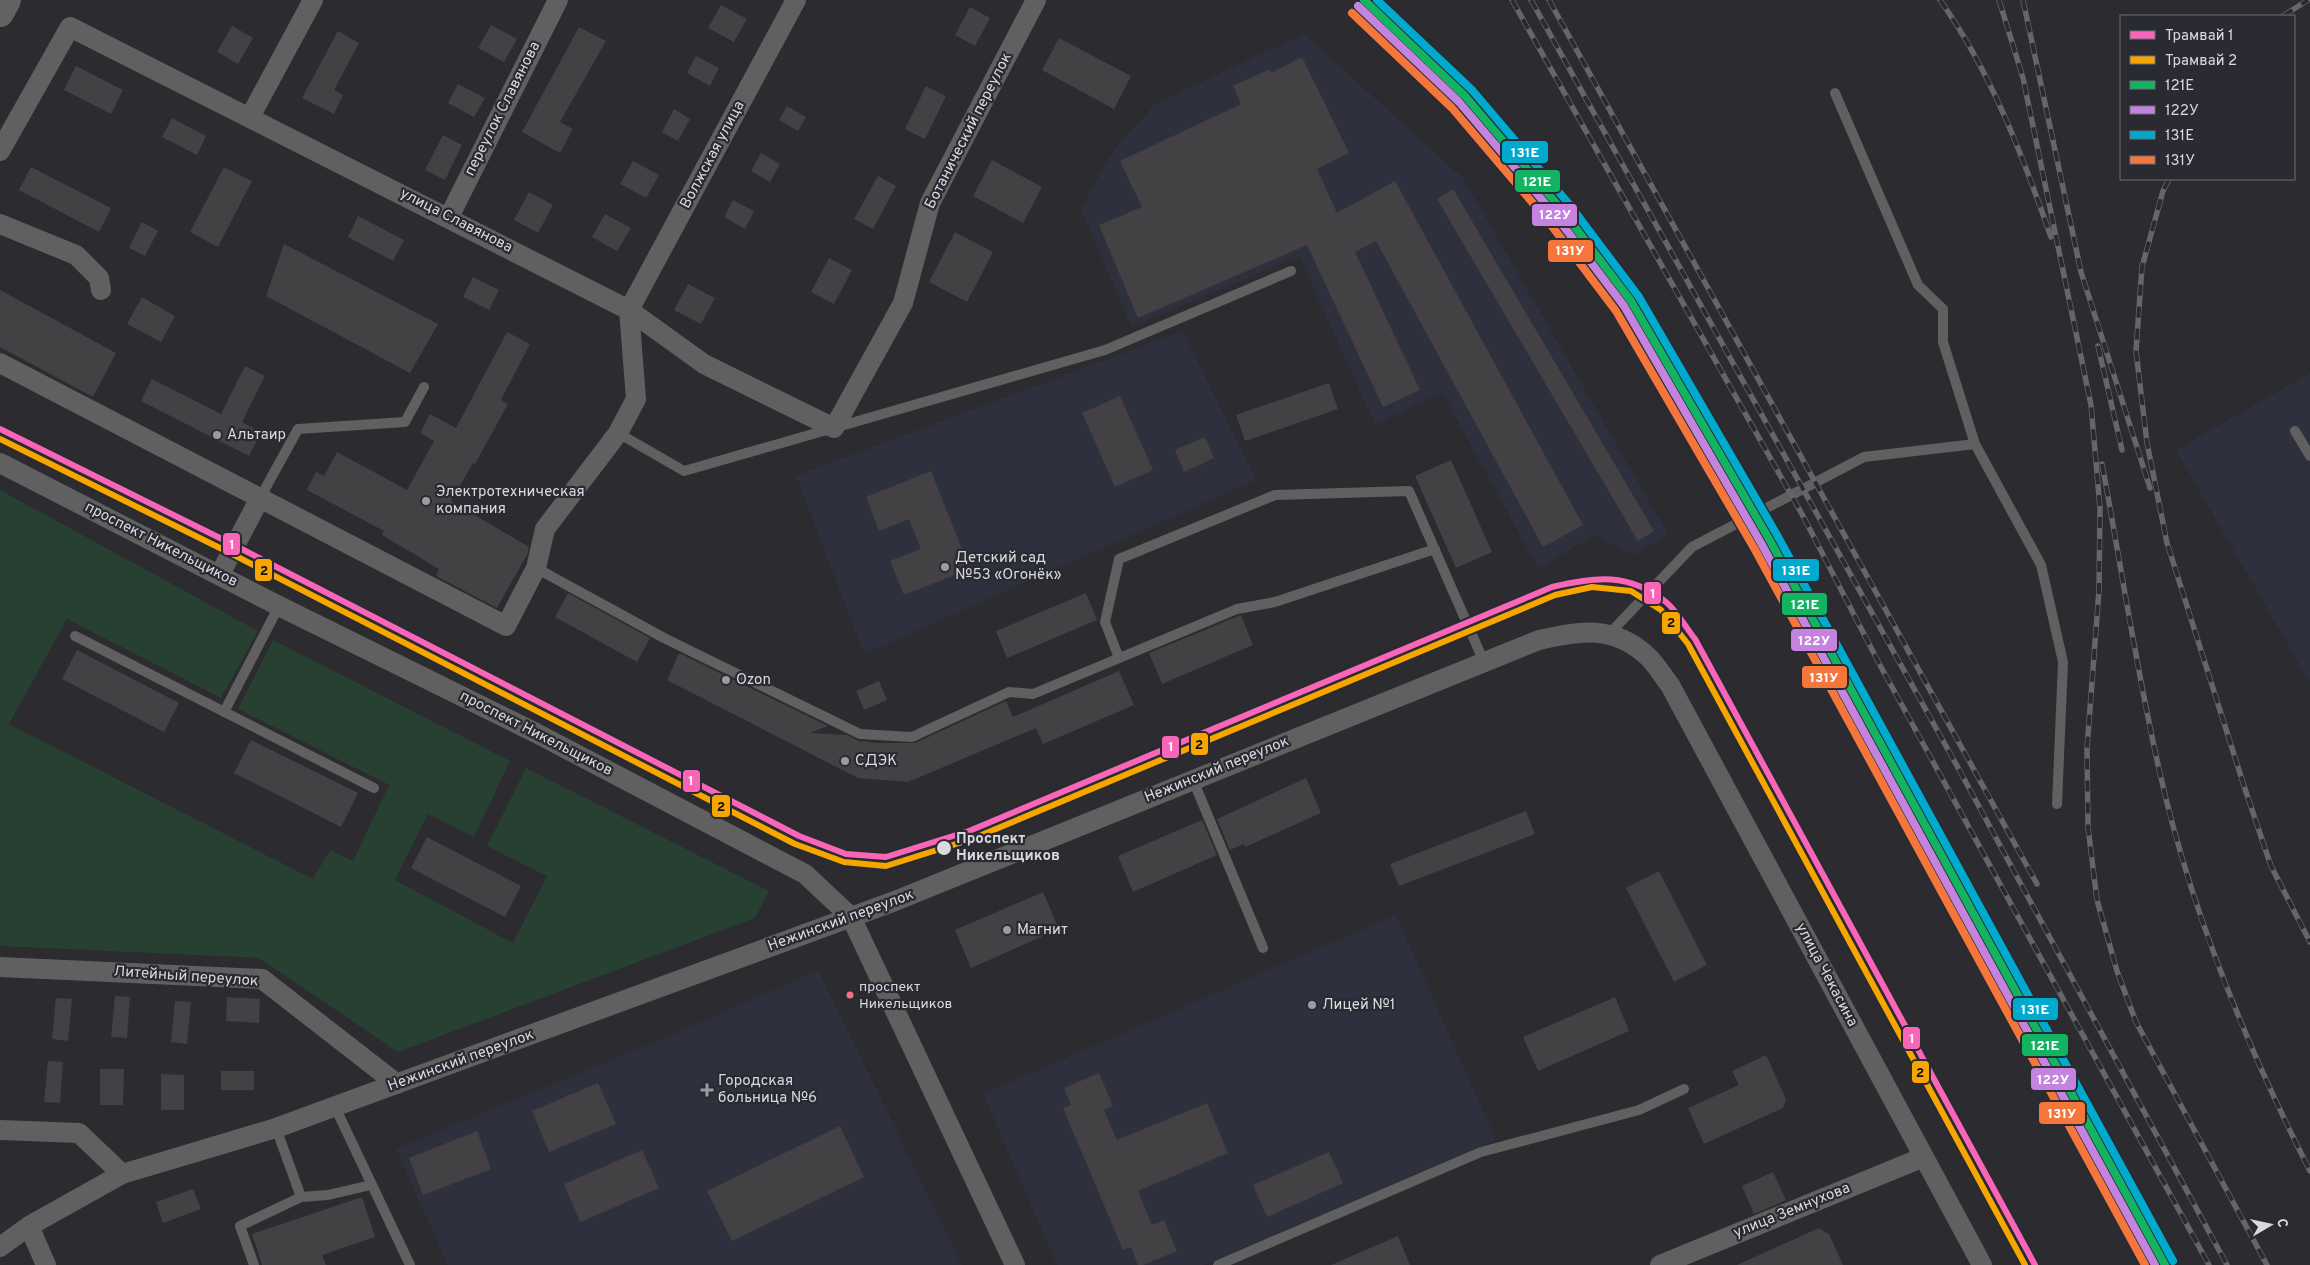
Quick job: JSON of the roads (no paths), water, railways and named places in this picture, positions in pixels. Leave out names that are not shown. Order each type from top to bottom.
[{"type":"main road","points":[[0,13],[7,0]]},
{"type":"street","points":[[250,118],[313,0]]},
{"type":"street","name":"переулок Славянова","points":[[449,217],[558,0]]},
{"type":"street","name":"Волжская улица","points":[[629,310],[796,0]]},
{"type":"street","name":"Ботанический переулок","points":[[834,428],[903,303],[930,203],[1036,0]]},
{"type":"street","name":"улица Славянова","points":[[0,151],[70,28],[449,217],[629,310],[704,364],[834,428]]},
{"type":"street","points":[[0,224],[76,255],[99,278],[101,290]]},
{"type":"street","points":[[0,363],[506,626],[536,568],[545,529],[618,433],[636,399],[629,310]]},
{"type":"street","name":"проспект Никельщиков","points":[[0,463],[280,606],[536,733],[806,874],[851,917],[1015,1265]]},
{"type":"street","points":[[220,574],[260,498]]},
{"type":"street","name":"Нежинский переулок","points":[[0,1247],[28,1226],[122,1174],[276,1128],[851,917],[1539,640],[1576,632],[1610,633],[1645,654],[1670,684]]},
{"type":"street","name":"улица Чекасина","points":[[1670,684],[1982,1265]]},
{"type":"street","name":"Литейный переулок","points":[[0,967],[262,980],[397,1084]]},
{"type":"street","points":[[0,1130],[79,1133],[122,1174]]},
{"type":"street","name":"улица Земнухова","points":[[1660,1265],[1924,1157]]},
{"type":"street","points":[[28,1226],[46,1265]]},
{"type":"lane","points":[[1835,93],[1918,286],[1943,309],[1943,342],[1975,444],[2041,564],[2063,662],[2057,804]]},
{"type":"lane","points":[[618,433],[684,471],[1105,350],[1291,270]]},
{"type":"lane","points":[[260,498],[298,428],[405,422],[424,387]]},
{"type":"lane","points":[[2295,431],[2310,456]]},
{"type":"lane","points":[[1610,633],[1692,547],[1864,457],[1975,444]]},
{"type":"lane","points":[[1119,658],[1104,622],[1119,559],[1275,495],[1409,492],[1484,662]]},
{"type":"lane","points":[[536,568],[664,638],[860,734],[912,736],[1009,692],[1033,694],[1237,609],[1275,602],[1435,549]]},
{"type":"lane","points":[[224,712],[280,606]]},
{"type":"lane","points":[[75,636],[374,788]]},
{"type":"lane","points":[[1193,780],[1263,948]]},
{"type":"lane","points":[[1218,1265],[1481,1152],[1639,1110],[1684,1089]]},
{"type":"lane","points":[[335,1107],[410,1265]]},
{"type":"lane","points":[[276,1128],[301,1197]]},
{"type":"lane","points":[[254,1265],[240,1226],[301,1197],[328,1195],[371,1185]]},
{"type":"railway","points":[[1512,0],[1803,516],[1881,667],[2209,1265]]},
{"type":"railway","points":[[1531,0],[1956,764],[2227,1265]]},
{"type":"railway","points":[[1549,0],[2037,884]]},
{"type":"railway","points":[[1940,0],[1975,56],[2004,114],[2029,175],[2051,237]]},
{"type":"railway","points":[[1999,0],[2023,78],[2091,405],[2100,508],[2099,590],[2087,748],[2088,827],[2097,900],[2117,971],[2136,1022],[2267,1265]]},
{"type":"railway","points":[[2023,0],[2081,272],[2150,488]]},
{"type":"railway","points":[[2285,15],[2308,0]]},
{"type":"railway","points":[[2168,180],[2163,191],[2142,267],[2136,351],[2147,443],[2167,543],[2244,786],[2271,866],[2310,942]]},
{"type":"railway","points":[[2098,346],[2122,450]]},
{"type":"railway","points":[[2102,464],[2151,731],[2172,821],[2187,873],[2203,924],[2242,1024],[2263,1074],[2310,1171]]},
{"type":"tram line","name":"1","points":[[0,429],[236,546],[799,836],[846,854],[886,857],[969,831],[1552,587],[1597,579],[1625,581],[1638,586],[1652,592],[1666,602],[1695,639],[2035,1265]]},
{"type":"tram line","name":"2","points":[[0,439],[232,554],[795,844],[844,862],[886,866],[972,839],[1555,595],[1592,587],[1631,591],[1661,610],[1688,644],[2025,1265]]},
{"type":"place","name":"Альтаир","points":[[217,435]]},
{"type":"place","name":"Электротехническая компания","points":[[426,501]]},
{"type":"place","name":"Детский сад №53 «Огонёк»","points":[[945,567]]},
{"type":"place","name":"Ozon","points":[[726,680]]},
{"type":"place","name":"СДЭК","points":[[845,761]]},
{"type":"place","name":"Проспект Никельщиков","points":[[944,848]]},
{"type":"place","name":"Магнит","points":[[1007,930]]},
{"type":"place","name":"проспект Никельщиков","points":[[850,995]]},
{"type":"place","name":"Лицей №1","points":[[1312,1005]]},
{"type":"place","name":"Городская больница №6","points":[[707,1090]]}]
